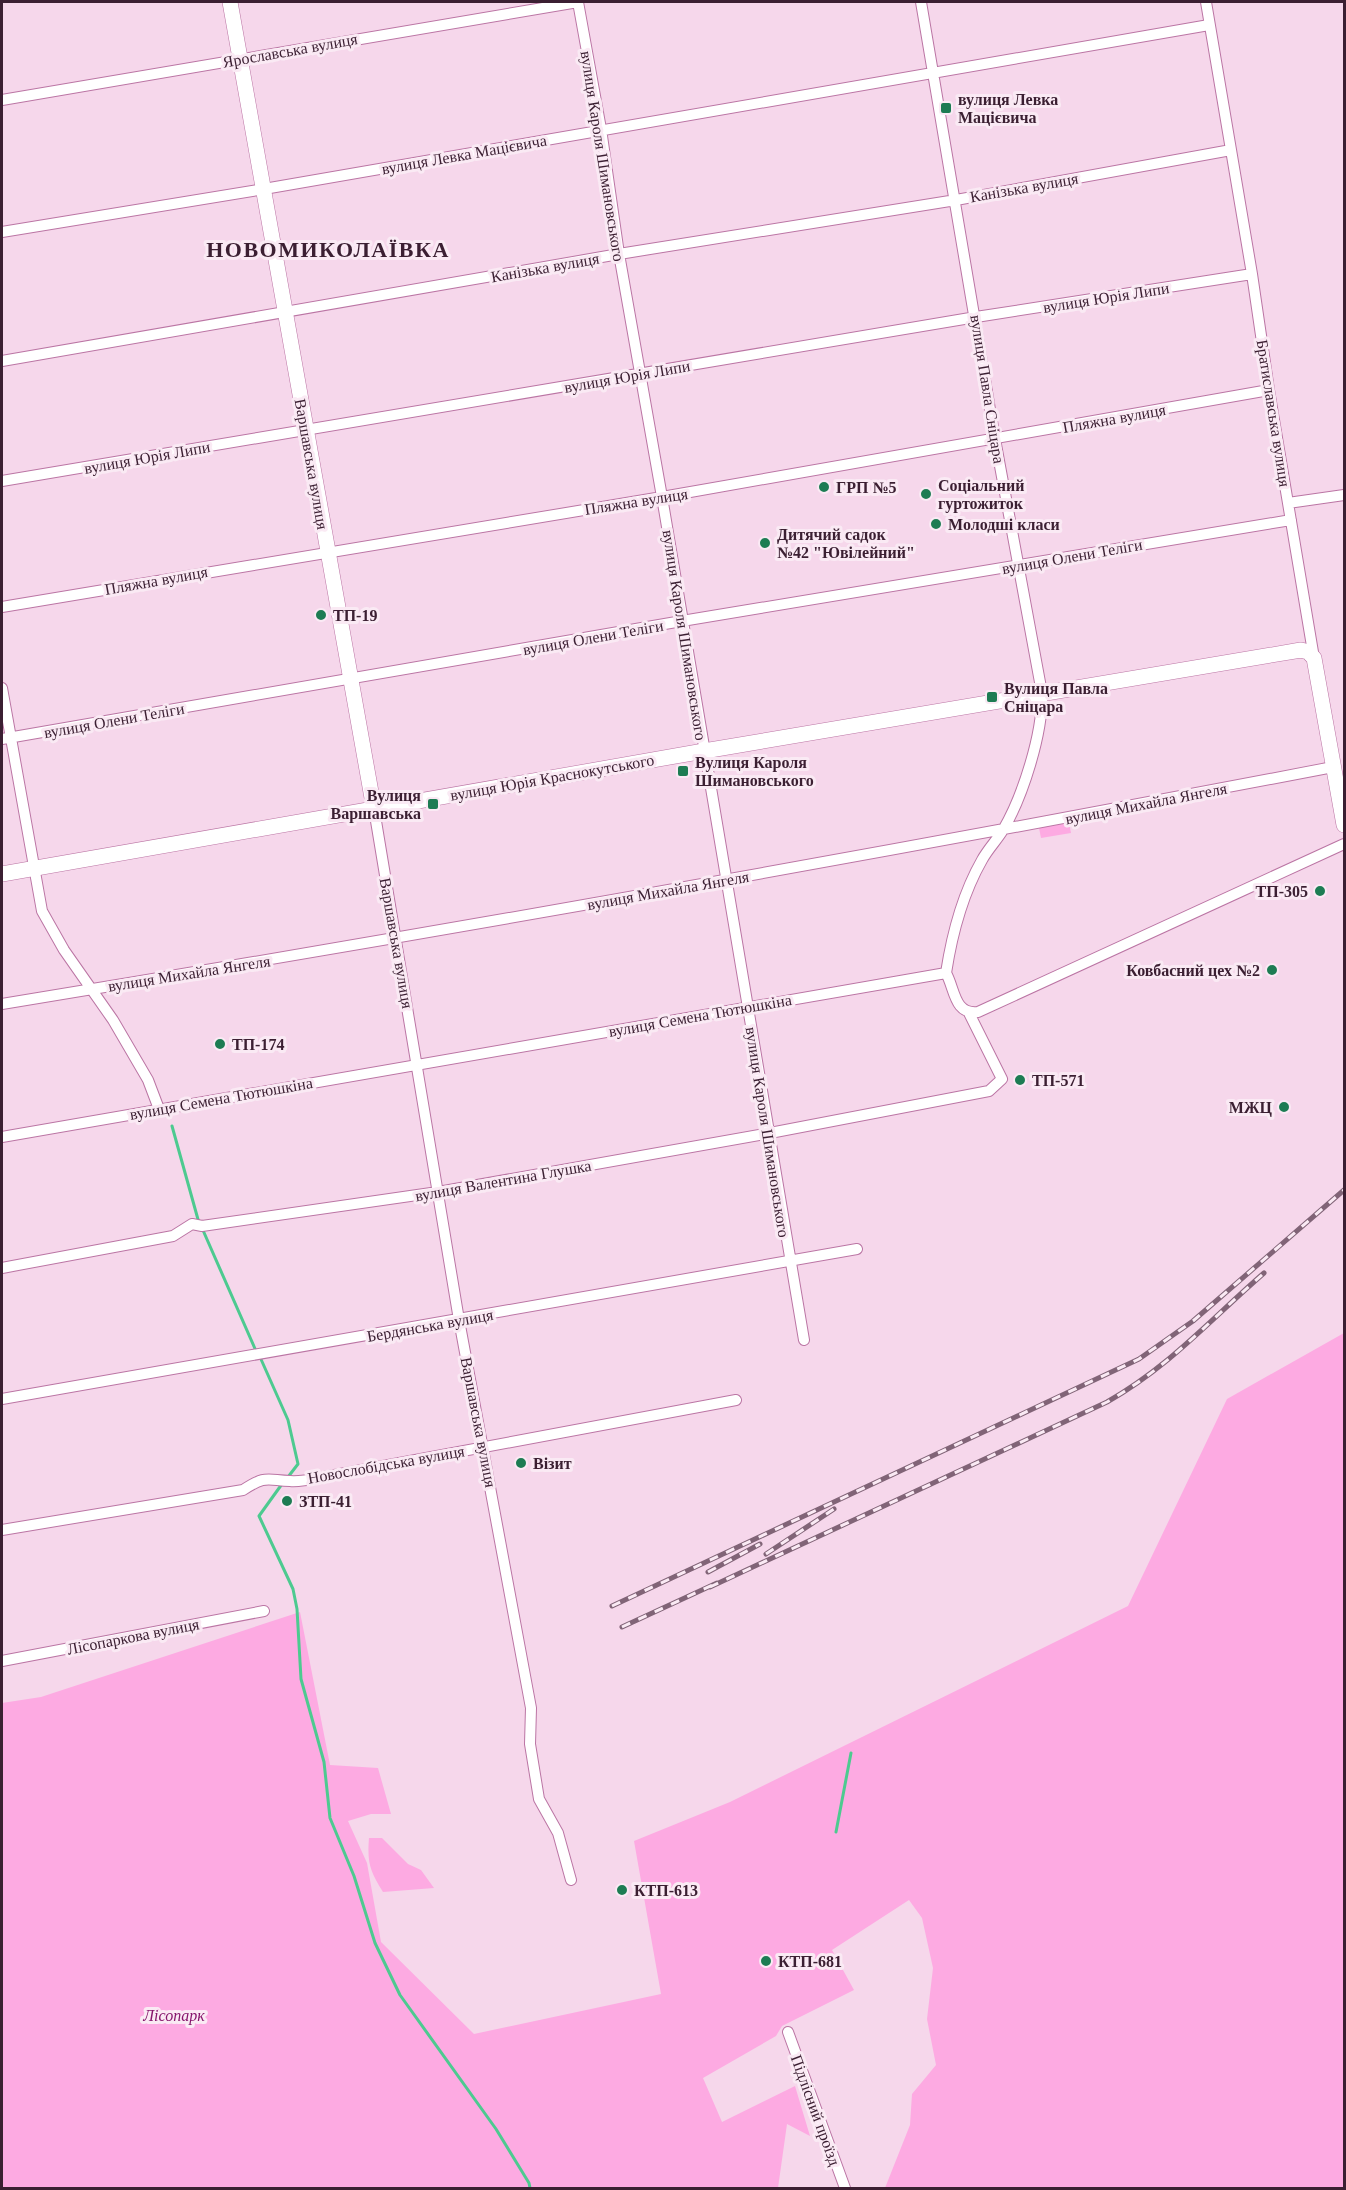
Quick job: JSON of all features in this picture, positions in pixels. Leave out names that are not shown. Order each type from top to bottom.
[{"type":"street","name":"Варшавська вулиця","points":[[230,2],[397,939],[459,1320],[531,1708],[530,1744],[534,1772],[539,1799],[558,1833],[571,1880]]},
{"type":"street","name":"Ярославська вулиця","points":[[2,100],[578,2]]},
{"type":"street","name":"вулиця Кароля Шимановського","points":[[578,2],[804,1340]]},
{"type":"street","name":"вулиця Павла Сніцара","points":[[921,2],[995,439],[1042,693],[1040,724],[1028,770],[1003,830],[982,860],[958,914],[946,973]]},
{"type":"street","name":"Братиславська вулиця","points":[[1206,2],[1252,274],[1269,390],[1344,825]]},
{"type":"street","name":"вулиця Левка Мацієвича","points":[[2,232],[264,189],[1209,25]]},
{"type":"street","name":"Канізька вулиця","points":[[2,361],[619,254],[956,200],[1231,150]]},
{"type":"street","name":"вулиця Юрія Липи","points":[[2,482],[976,317],[1252,274]]},
{"type":"street","name":"Пляжна вулиця","points":[[2,607],[662,497],[1269,390]]},
{"type":"street","points":[[1288,503],[1344,495]]},
{"type":"street","name":"вулиця Олени Теліги","points":[[6,738],[682,621],[1291,520]]},
{"type":"street","name":"вулиця Юрія Краснокутського","points":[[2,874],[704,751],[1301,650],[1314,658]]},
{"type":"street","points":[[2,688],[6,738],[35,868],[42,911],[64,950],[113,1020],[148,1080],[159,1109]]},
{"type":"street","name":"вулиця Михайла Янгеля","points":[[2,1004],[397,939],[1003,830],[1333,767]]},
{"type":"street","points":[[946,973],[963,1010],[969,1013],[987,1009],[1344,844]]},
{"type":"street","name":"вулиця Семена Тютюшкіна","points":[[2,1137],[946,973]]},
{"type":"street","name":"вулиця Валентина Глушка","points":[[2,1268],[173,1236],[192,1224],[202,1226],[438,1192],[990,1091],[1002,1079],[969,1013]]},
{"type":"street","name":"Бердянська вулиця","points":[[2,1400],[857,1249]]},
{"type":"street","name":"Новослобідська вулиця","points":[[2,1530],[243,1490],[255,1482],[271,1478],[290,1481],[324,1477],[736,1400]]},
{"type":"street","name":"Лісопаркова вулиця","points":[[2,1661],[264,1611]]},
{"type":"street","name":"Підлісний проїзд","points":[[788,2032],[845,2188]]},
{"type":"green space","points":[[1069,823],[1071,833],[1041,838],[1039,828]]},
{"type":"green space","name":"Лісопарк","points":[[1344,1333],[1344,2188],[885,2188],[910,2125],[912,2094],[936,2065],[927,2019],[933,1968],[922,1918],[909,1900],[832,1950],[854,1990],[782,2026],[776,2036],[703,2078],[722,2122],[795,2086],[810,2136],[787,2124],[778,2188],[2,2188],[2,1703],[41,1697],[300,1612],[330,1765],[378,1768],[391,1814],[371,1814],[348,1821],[367,1863],[381,1942],[474,2034],[661,1994],[634,1841],[730,1802],[1128,1606],[1227,1399]]},
{"type":"green space","points":[[369,1838],[382,1838],[408,1864],[421,1870],[434,1888],[383,1892],[370,1866]]},
{"type":"waterway","points":[[172,1126],[199,1223]]},
{"type":"waterway","points":[[202,1228],[256,1351]]},
{"type":"waterway","points":[[260,1357],[288,1420],[298,1464],[288,1477]]},
{"type":"waterway","points":[[282,1484],[259,1516],[293,1589],[297,1609],[301,1679],[324,1762],[330,1818],[354,1876],[375,1943],[400,1995],[496,2129],[530,2188]]},
{"type":"waterway","points":[[836,1832],[851,1753]]},
{"type":"railway","points":[[612,1606],[1139,1359],[1193,1321],[1344,1190]]},
{"type":"railway","points":[[710,1587],[1107,1402],[1170,1358],[1264,1273]]},
{"type":"railway","points":[[766,1554],[834,1509]]},
{"type":"railway","points":[[708,1572],[760,1544]]},
{"type":"railway","points":[[622,1627],[717,1583]]},
{"type":"place","name":"вулиця Левка Мацієвича","points":[[946,108]]},
{"type":"place","name":"ГРП №5","points":[[824,487]]},
{"type":"place","name":"Соціальний гуртожиток","points":[[926,494]]},
{"type":"place","name":"Молодші класи","points":[[936,524]]},
{"type":"place","name":"Дитячий садок №42 \"Ювілейний\"","points":[[765,543]]},
{"type":"place","name":"ТП-19","points":[[321,615]]},
{"type":"place","name":"Вулиця Павла Сніцара","points":[[992,697]]},
{"type":"place","name":"Вулиця Кароля Шимановського","points":[[683,771]]},
{"type":"place","name":"Вулиця Варшавська","points":[[433,804]]},
{"type":"place","name":"ТП-305","points":[[1320,891]]},
{"type":"place","name":"Ковбасний цех №2","points":[[1272,970]]},
{"type":"place","name":"ТП-174","points":[[220,1044]]},
{"type":"place","name":"ТП-571","points":[[1020,1080]]},
{"type":"place","name":"МЖЦ","points":[[1284,1107]]},
{"type":"place","name":"Візит","points":[[521,1463]]},
{"type":"place","name":"ЗТП-41","points":[[287,1501]]},
{"type":"place","name":"КТП-613","points":[[622,1890]]},
{"type":"place","name":"КТП-681","points":[[766,1961]]},
{"type":"district","name":"НОВОМИКОЛАЇВКА","points":[[328,249]]}]
